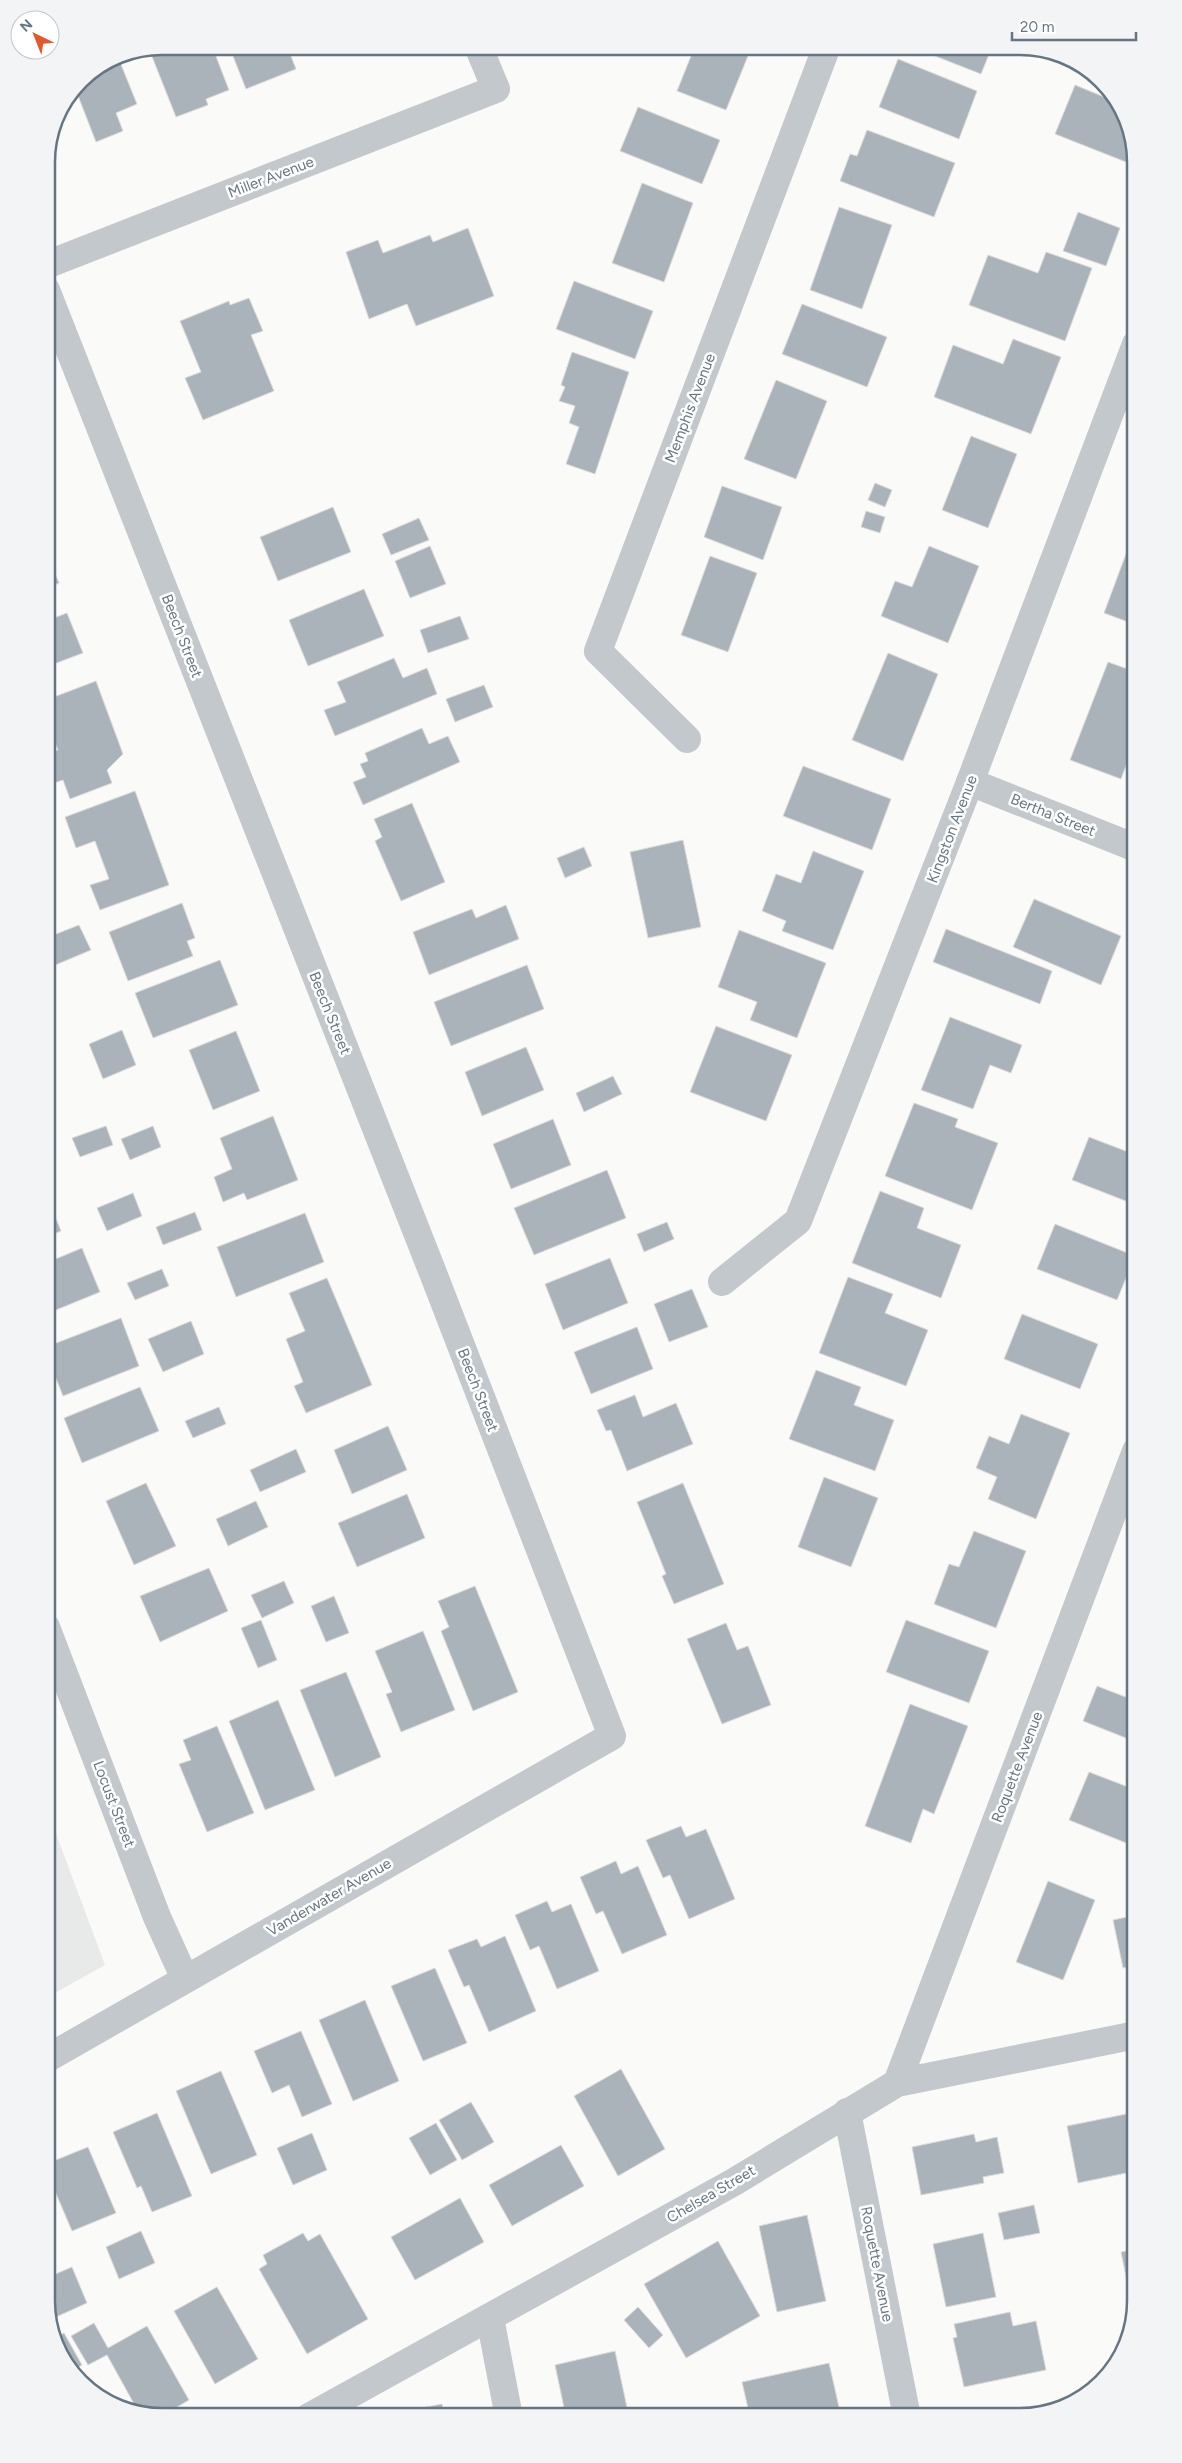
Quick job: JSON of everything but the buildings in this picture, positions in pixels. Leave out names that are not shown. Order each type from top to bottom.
[{"type":"street","name":"Miller Avenue","points":[[55,261],[496,89],[482,55]]},
{"type":"street","name":"Memphis Avenue","points":[[687,739],[598,651],[824,55]]},
{"type":"street","name":"Beech Street","points":[[55,313],[433,1273],[612,1736]]},
{"type":"street","name":"Kingston Avenue","points":[[722,1282],[798,1221],[970,782],[1127,368]]},
{"type":"street","name":"Bertha Street","points":[[970,782],[1127,844]]},
{"type":"street","name":"Roquette Avenue","points":[[897,2083],[1127,1475]]},
{"type":"street","name":"Locust Street","points":[[55,1651],[157,1917],[185,1979]]},
{"type":"street","name":"Vanderwater Avenue","points":[[55,2054],[612,1736]]},
{"type":"street","name":"Chelsea Street","points":[[324,2408],[734,2182],[897,2083],[1127,2037]]},
{"type":"street","name":"Roquette Avenue","points":[[847,2112],[905,2408]]},
{"type":"street","points":[[490,2318],[507,2408]]},
{"type":"shaded area","points":[[55,1831],[105,1965],[55,1993]]}]
